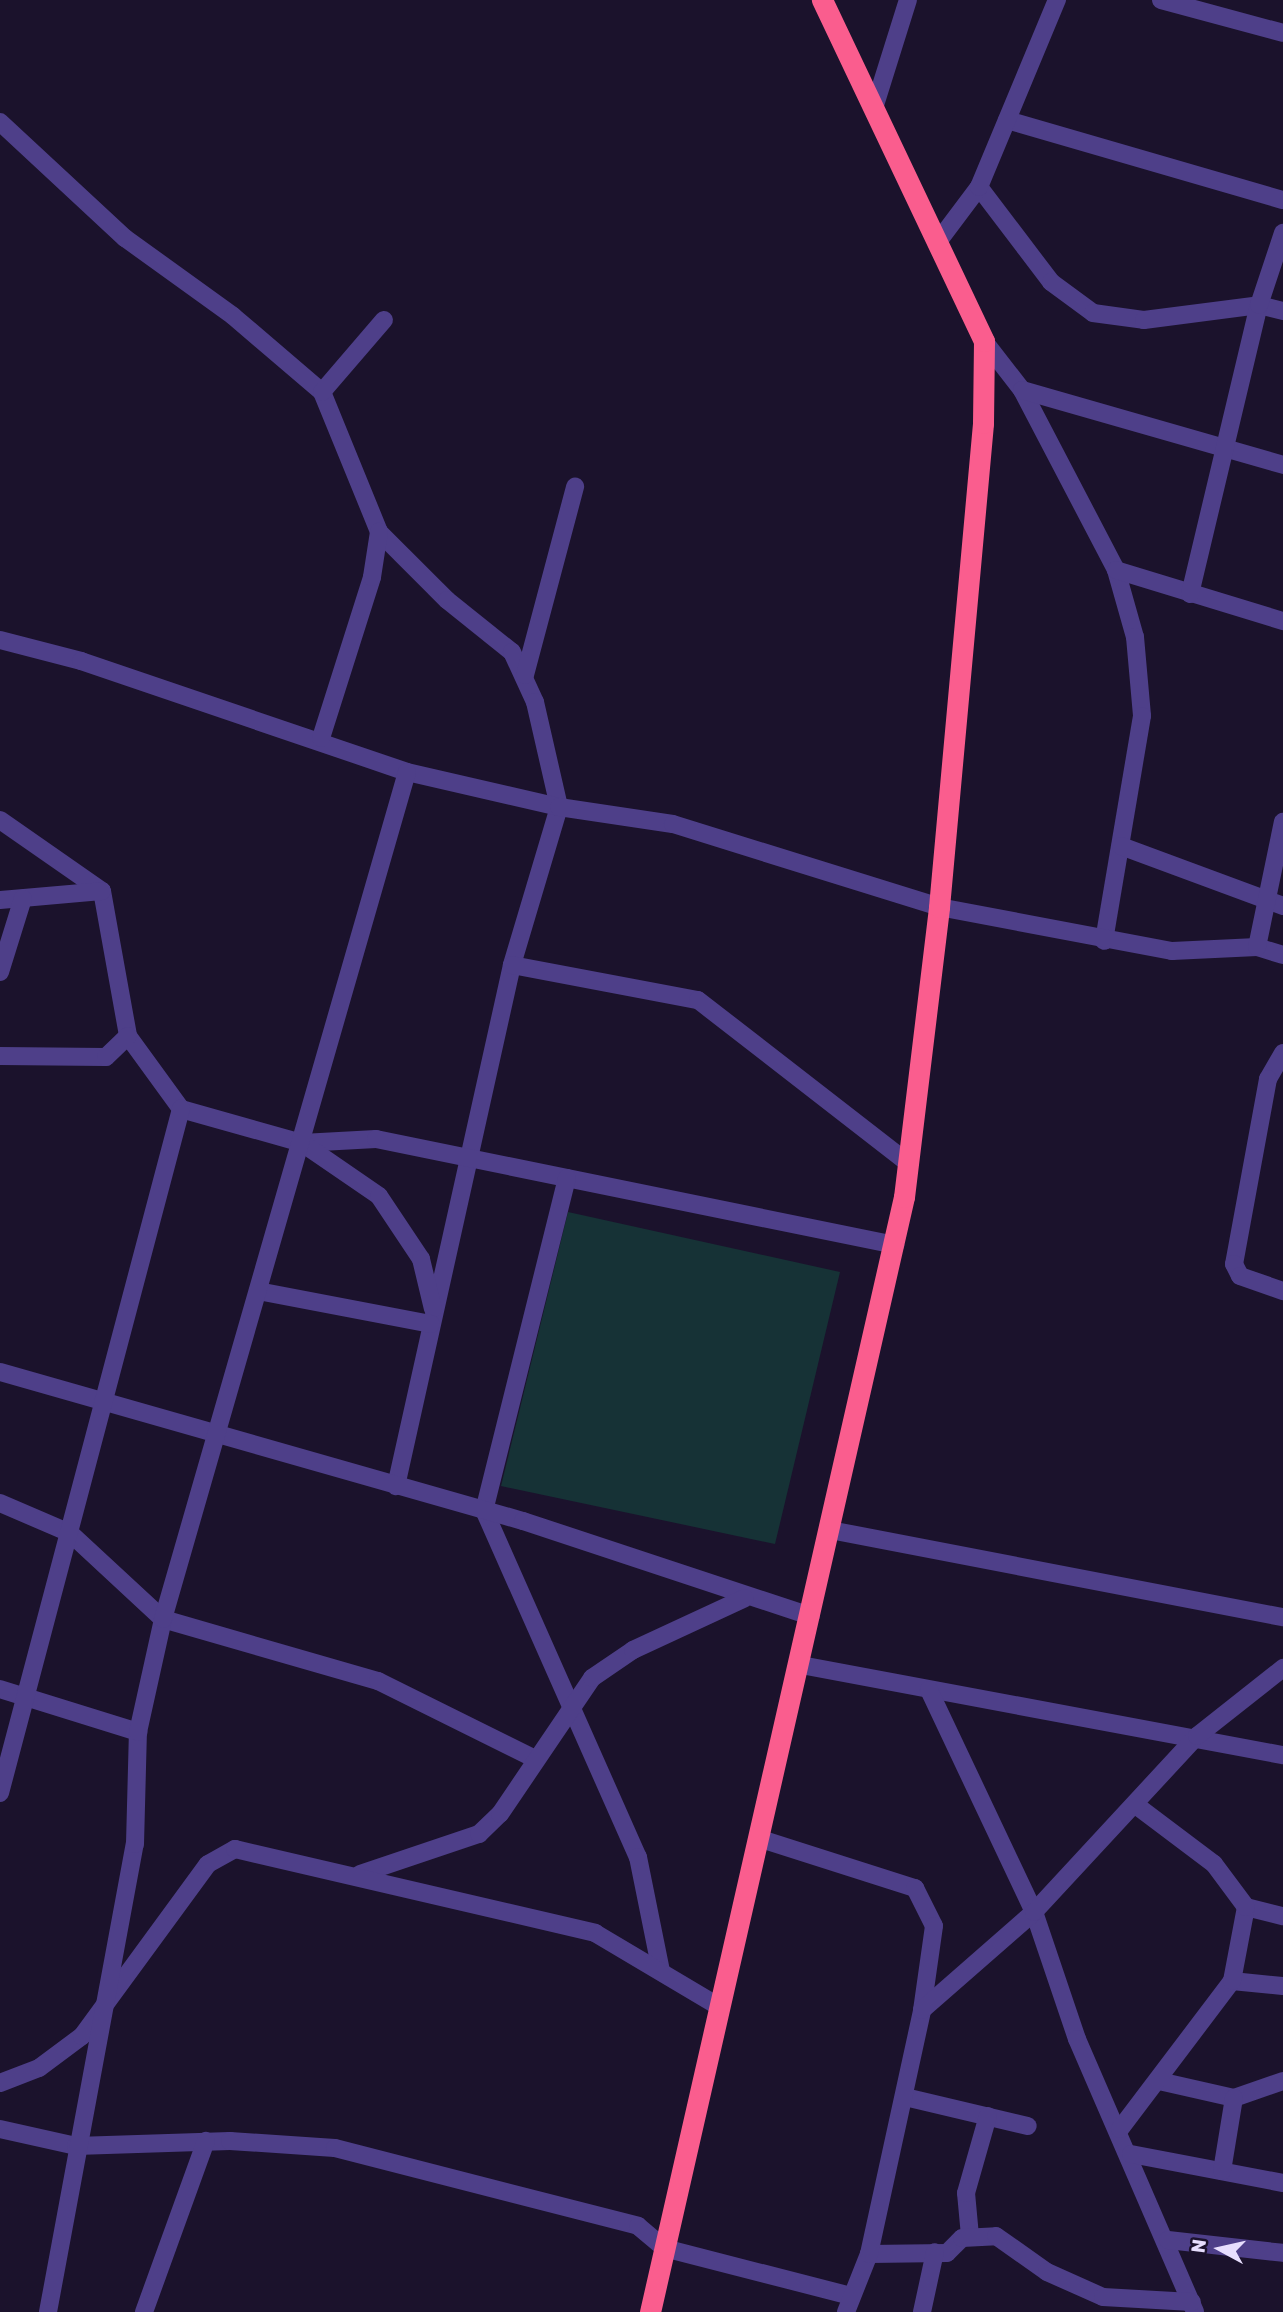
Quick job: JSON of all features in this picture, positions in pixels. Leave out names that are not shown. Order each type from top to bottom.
[{"type":"highway","points":[[650,2312],[718,2006],[761,1839],[801,1665],[895,1245],[908,1162],[939,906],[983,423],[984,341],[940,239],[822,0]]},
{"type":"street","points":[[875,105],[908,0]]},
{"type":"street","points":[[940,239],[979,187],[1057,0]]},
{"type":"street","points":[[1161,0],[1283,33]]},
{"type":"street","points":[[1007,120],[1283,200]]},
{"type":"street","points":[[0,122],[125,238],[233,316],[322,393],[379,532],[457,608],[496,635],[525,675],[559,807],[512,965],[396,1486]]},
{"type":"street","points":[[979,187],[1051,282],[1093,313],[1144,320],[1259,304],[1283,311]]},
{"type":"street","points":[[1190,594],[1259,304],[1283,233]]},
{"type":"street","points":[[322,393],[384,320]]},
{"type":"street","points":[[984,341],[1022,390],[1116,570],[1135,637],[1142,716],[1104,941]]},
{"type":"street","points":[[1022,390],[1283,465]]},
{"type":"street","points":[[525,675],[575,487]]},
{"type":"street","points":[[321,738],[372,577],[379,532]]},
{"type":"street","points":[[1116,570],[1283,621]]},
{"type":"street","points":[[0,640],[321,738],[407,772],[559,807],[673,824],[939,906],[1104,941],[1172,951],[1257,947],[1283,955]]},
{"type":"street","points":[[48,2312],[76,2146],[135,1844],[138,1732],[163,1619],[407,772]]},
{"type":"street","points":[[0,820],[102,891],[128,1035],[181,1109],[302,1143],[376,1139],[895,1245]]},
{"type":"street","points":[[1257,947],[1264,901],[1283,822]]},
{"type":"street","points":[[1121,846],[1283,906]]},
{"type":"street","points":[[0,900],[102,891]]},
{"type":"street","points":[[0,972],[23,898]]},
{"type":"street","points":[[512,965],[698,1000],[908,1162]]},
{"type":"street","points":[[0,1056],[106,1057],[128,1035]]},
{"type":"street","points":[[1283,1053],[1268,1079],[1234,1264],[1240,1276],[1283,1291]]},
{"type":"street","points":[[0,1793],[71,1533],[101,1402],[181,1109]]},
{"type":"street","points":[[302,1143],[379,1196],[421,1259],[433,1318]]},
{"type":"street","points":[[567,1178],[484,1510],[638,1857],[661,1971]]},
{"type":"street","points":[[258,1291],[433,1318]]},
{"type":"street","points":[[0,1372],[484,1510],[744,1598],[811,1616]]},
{"type":"street","points":[[0,1503],[71,1533],[163,1619],[378,1681],[535,1759]]},
{"type":"street","points":[[830,1530],[1283,1617]]},
{"type":"street","points":[[356,1875],[479,1834],[500,1814],[570,1703],[618,1658],[744,1598]]},
{"type":"street","points":[[801,1665],[1197,1736],[1283,1755]]},
{"type":"street","points":[[922,2010],[1034,1912],[1137,1806],[1197,1736],[1283,1668]]},
{"type":"street","points":[[0,1689],[138,1732]]},
{"type":"street","points":[[869,2254],[947,2253],[970,2236],[1002,2238],[1058,2278],[1102,2297],[1142,2307],[1194,2307],[1131,2154],[1077,2039],[1034,1912],[929,1690]]},
{"type":"street","points":[[1137,1806],[1214,1864],[1246,1907],[1283,1916]]},
{"type":"street","points":[[0,2129],[76,2146],[206,2141],[335,2148],[638,2227],[664,2248],[849,2304],[869,2254],[905,2097],[922,2010],[934,1926],[915,1888],[761,1839]]},
{"type":"street","points":[[0,2083],[54,2059],[104,2007],[202,1872],[225,1852],[256,1849],[595,1933],[718,2006]]},
{"type":"street","points":[[1120,2129],[1232,1981],[1246,1907]]},
{"type":"street","points":[[1232,1981],[1283,1986]]},
{"type":"street","points":[[1158,2081],[1234,2098],[1283,2081]]},
{"type":"street","points":[[905,2097],[1028,2126]]},
{"type":"street","points":[[1222,2171],[1234,2098]]},
{"type":"street","points":[[970,2236],[966,2193],[988,2116]]},
{"type":"street","points":[[144,2312],[206,2141]]},
{"type":"street","points":[[1131,2154],[1283,2183]]},
{"type":"street","points":[[1168,2241],[1283,2253]]},
{"type":"street","points":[[922,2312],[935,2252]]},
{"type":"green space","points":[[568,1212],[840,1272],[775,1544],[501,1486]]}]
